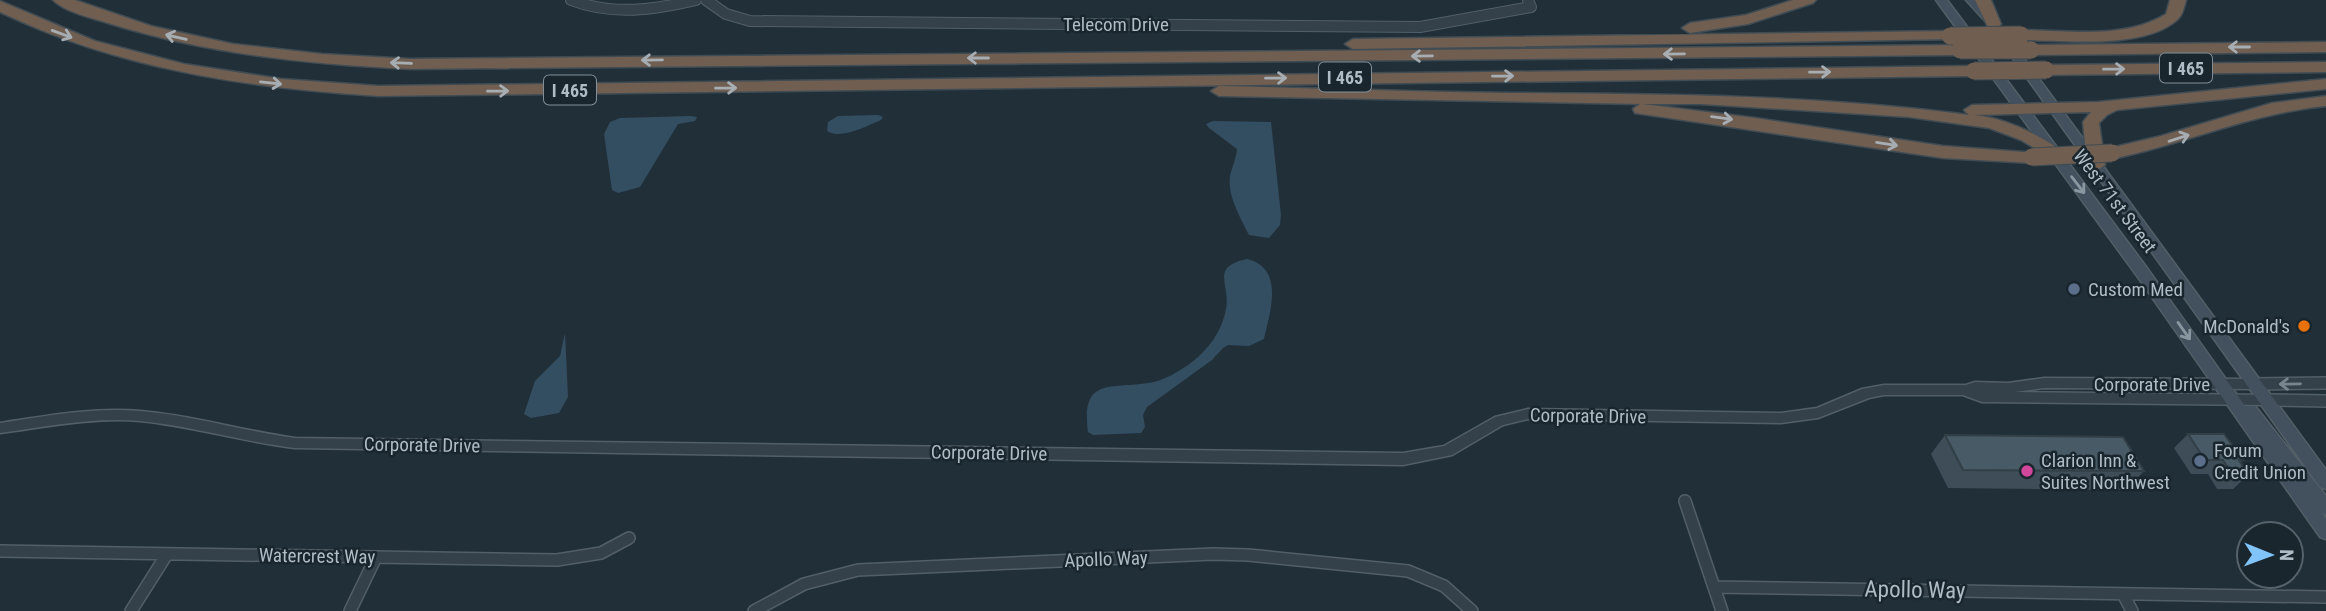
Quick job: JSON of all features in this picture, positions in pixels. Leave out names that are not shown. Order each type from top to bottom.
[{"type":"highway","name":"I 465","points":[[61,0],[111,20],[176,38],[249,52],[349,62],[411,64],[1046,57],[1106,60],[2326,47]]},
{"type":"highway","points":[[1504,40],[1700,27],[1765,15],[1807,0]]},
{"type":"highway","points":[[1983,0],[1993,24]]},
{"type":"highway","points":[[1046,57],[1105,51],[1504,40],[2113,34],[2150,29],[2173,16],[2178,0]]},
{"type":"highway","name":"I 465","points":[[0,6],[43,27],[122,53],[204,75],[293,85],[441,91],[938,85],[1017,81],[2326,67]]},
{"type":"highway","points":[[1909,112],[2115,106],[2326,83]]},
{"type":"highway","points":[[938,85],[1017,91],[1701,99],[1909,112],[1992,123],[2027,136],[2053,153]]},
{"type":"highway","points":[[1507,98],[1721,118],[1962,155],[2032,158],[2112,153],[2165,143],[2267,108],[2326,101]]},
{"type":"highway","points":[[2096,164],[2091,122],[2101,111],[2115,106]]},
{"type":"main road","name":"West 71st Street","points":[[1941,0],[2221,384],[2237,400],[2326,532]]},
{"type":"main road","name":"West 71st Street","points":[[1971,0],[1993,24],[2326,482]]},
{"type":"main road","points":[[2237,400],[2266,428],[2326,508]]},
{"type":"street","points":[[571,0],[606,10],[637,10],[696,0]]},
{"type":"street","name":"Telecom Drive","points":[[705,0],[733,19],[872,23],[1420,27],[1530,4]]},
{"type":"street","name":"Corporate Drive","points":[[0,428],[82,417],[122,415],[154,417],[250,437],[295,443],[1397,459],[1447,451],[1500,421],[1519,415],[1782,418],[1818,413],[1867,393],[1884,390],[1966,390],[1975,387],[2008,388],[2044,383],[2255,384]]},
{"type":"street","points":[[2255,384],[2326,383]]},
{"type":"street","name":"Corporate Drive","points":[[1966,390],[1982,397],[2267,400]]},
{"type":"street","points":[[2267,400],[2326,401]]},
{"type":"street","points":[[1685,501],[1721,611]]},
{"type":"street","name":"Watercrest Way","points":[[0,551],[569,560],[601,553],[629,538]]},
{"type":"street","points":[[131,611],[167,554]]},
{"type":"street","name":"Apollo Way","points":[[754,611],[795,587],[826,576],[858,570],[1221,554],[1408,571],[1439,583],[1460,598],[1472,611]]},
{"type":"street","points":[[350,611],[376,557]]},
{"type":"street","name":"Apollo Way","points":[[1714,587],[2326,597]]},
{"type":"street","points":[[2123,594],[2132,611]]},
{"type":"water","points":[[838,116],[883,117],[881,120],[854,131],[839,134],[827,131],[828,122]]},
{"type":"water","points":[[697,117],[695,121],[678,124],[640,187],[618,193],[612,190],[604,134],[610,122],[620,118]]},
{"type":"water","points":[[1213,121],[1271,122],[1281,215],[1280,225],[1269,238],[1249,235],[1233,199],[1230,183],[1237,149],[1206,124]]},
{"type":"water","points":[[1247,259],[1259,264],[1271,281],[1271,304],[1264,339],[1249,346],[1228,345],[1223,348],[1212,360],[1147,407],[1143,415],[1145,427],[1141,433],[1093,435],[1088,432],[1089,402],[1101,389],[1160,380],[1182,369],[1204,351],[1214,339],[1224,317],[1227,300],[1225,272],[1235,262]]},
{"type":"water","points":[[565,333],[568,397],[559,413],[531,418],[524,414],[535,381],[560,356]]},
{"type":"building","points":[[2188,434],[2224,434],[2243,460],[2239,460],[2248,475],[2233,475],[2223,460],[2205,460]]},
{"type":"building","points":[[1945,435],[2123,437],[2144,471],[1963,470]]},
{"type":"place","name":"Custom Med","points":[[2074,289]]},
{"type":"place","name":"McDonald's","points":[[2304,326]]},
{"type":"place","name":"Forum Credit Union","points":[[2200,461]]},
{"type":"place","name":"Clarion Inn & Suites Northwest","points":[[2027,471]]}]
